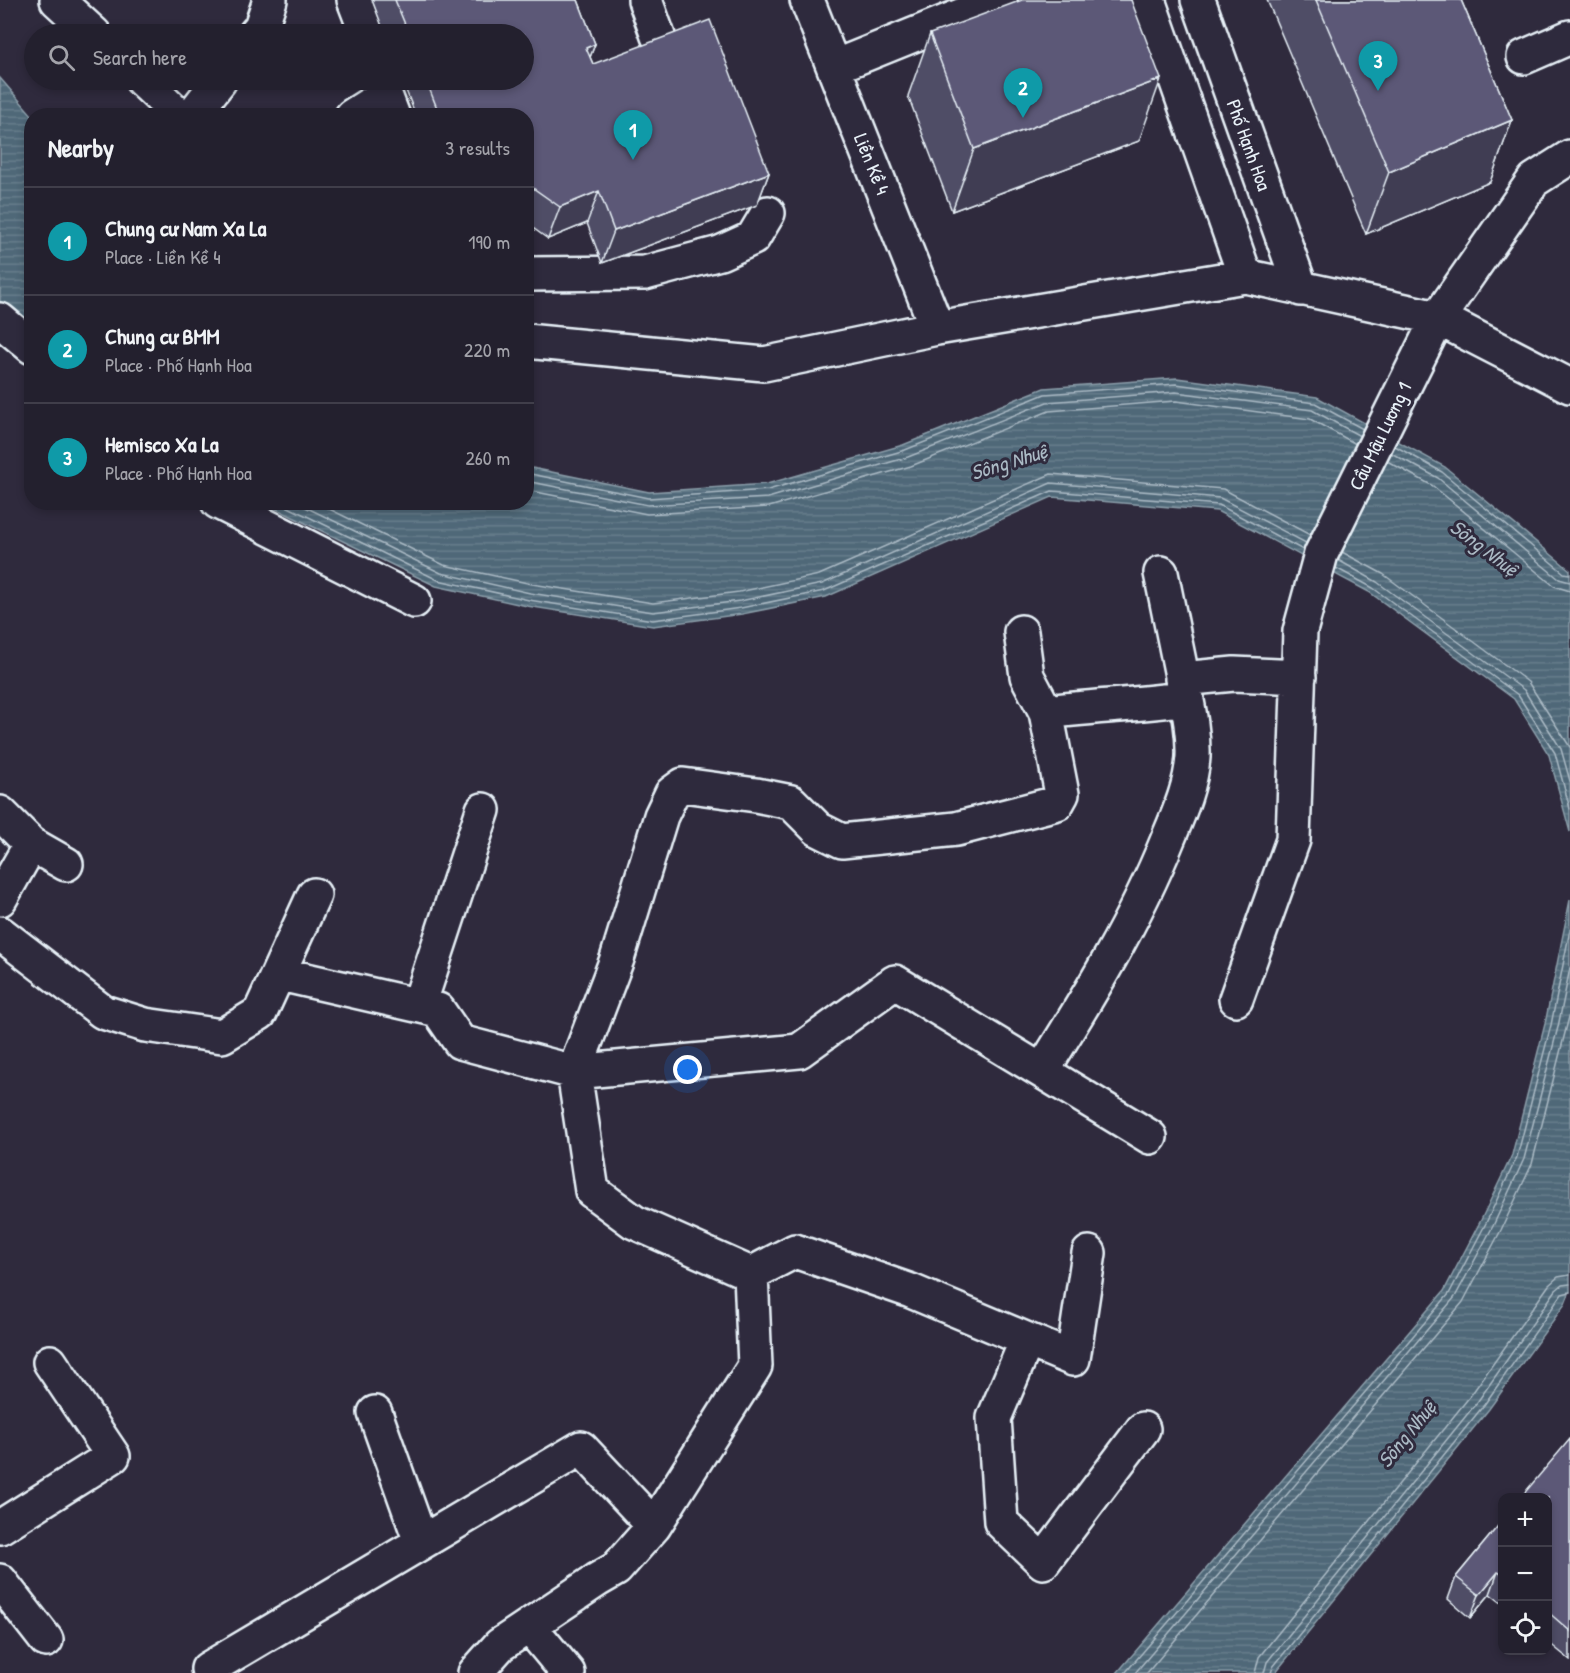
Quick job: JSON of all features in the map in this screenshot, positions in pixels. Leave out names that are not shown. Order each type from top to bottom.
[{"type":"street","points":[[57,0],[83,24]]},
{"type":"street","points":[[262,24],[270,0]]},
{"type":"street","points":[[354,0],[363,24]]},
{"type":"street","points":[[645,0],[658,36]]},
{"type":"street","name":"Liền Kề 4","points":[[807,0],[937,328]]},
{"type":"street","points":[[834,67],[1000,0]]},
{"type":"street","points":[[1148,0],[1245,276]]},
{"type":"street","name":"Phố Hạnh Hoa","points":[[1198,0],[1301,290]]},
{"type":"street","points":[[1524,57],[1570,37]]},
{"type":"street","points":[[153,90],[172,108]]},
{"type":"street","points":[[198,108],[212,90]]},
{"type":"street","points":[[367,108],[387,97]]},
{"type":"street","name":"Cầu Mậu Lương 1","points":[[1236,999],[1293,840],[1300,631],[1322,554],[1438,318],[1534,180],[1570,157]]},
{"type":"street","points":[[534,274],[645,273],[720,253],[753,238],[768,213]]},
{"type":"street","points":[[534,342],[764,364],[937,328],[1245,276],[1438,318],[1570,386]]},
{"type":"street","points":[[0,320],[24,340]]},
{"type":"street","points":[[234,510],[414,601]]},
{"type":"street","points":[[1042,1071],[1095,987],[1157,869],[1189,782],[1193,756],[1192,729],[1161,573]]},
{"type":"street","points":[[751,1274],[634,1222],[592,1191],[574,1072],[617,958],[661,816],[672,794],[683,785],[791,801],[818,829],[842,841],[956,829],[1057,803],[1062,794],[1046,712],[1027,676],[1021,632]]},
{"type":"street","points":[[1046,712],[1108,705],[1138,705],[1184,688],[1234,674],[1299,676]]},
{"type":"street","points":[[419,1005],[483,810]]},
{"type":"street","points":[[0,813],[32,843],[66,864]]},
{"type":"street","points":[[0,899],[32,843]]},
{"type":"street","points":[[0,933],[103,1012],[156,1026],[222,1036],[260,1013],[280,974],[314,896]]},
{"type":"street","points":[[280,974],[438,1010],[460,1042],[574,1072],[799,1051],[895,982],[1150,1137]]},
{"type":"street","points":[[751,1274],[795,1251],[910,1291],[1073,1359],[1089,1253]]},
{"type":"street","points":[[475,1673],[500,1645],[616,1569],[654,1526],[755,1366],[751,1274]]},
{"type":"street","points":[[1027,1340],[994,1418],[1001,1521],[1043,1562],[1143,1429]]},
{"type":"street","points":[[0,1527],[113,1456],[50,1362]]},
{"type":"street","points":[[375,1413],[421,1542]]},
{"type":"street","points":[[208,1669],[581,1448],[654,1526]]},
{"type":"street","points":[[0,1581],[46,1640]]},
{"type":"street","points":[[529,1626],[568,1673]]},
{"type":"water","points":[[0,78],[26,108],[24,108],[24,325],[0,303]]},
{"type":"water","name":"Sông Nhuệ","points":[[1177,378],[1317,397],[1445,467],[1570,570],[1570,832],[1549,755],[1514,699],[1369,592],[1217,511],[1052,497],[826,597],[742,614],[653,626],[527,606],[436,586],[279,510],[534,510],[534,468],[649,492],[767,484],[903,445],[1044,388]]},
{"type":"water","name":"Sông Nhuệ","points":[[1570,900],[1570,1291],[1565,1304],[1489,1409],[1275,1673],[1117,1673],[1444,1291],[1512,1155],[1545,1024]]},
{"type":"building","points":[[395,0],[578,0],[595,44],[586,48],[593,64],[710,20],[769,173],[614,231],[599,191],[560,207],[534,189],[534,108],[437,108],[430,90],[534,90],[534,24],[405,24]]},
{"type":"building","points":[[1022,0],[1131,0],[1161,79],[974,149],[930,34]]},
{"type":"building","points":[[1316,0],[1461,0],[1512,120],[1389,172]]},
{"type":"building","points":[[1570,1439],[1570,1631],[1552,1615],[1552,1493],[1524,1493]]},
{"type":"building","points":[[1498,1526],[1498,1572],[1479,1595],[1456,1577]]},
{"type":"place","name":"Hemisco Xa La","points":[[1378,91]]},
{"type":"place","name":"Chung cư BMM","points":[[1023,118]]},
{"type":"place","name":"Chung cư Nam Xa La","points":[[633,160]]}]
